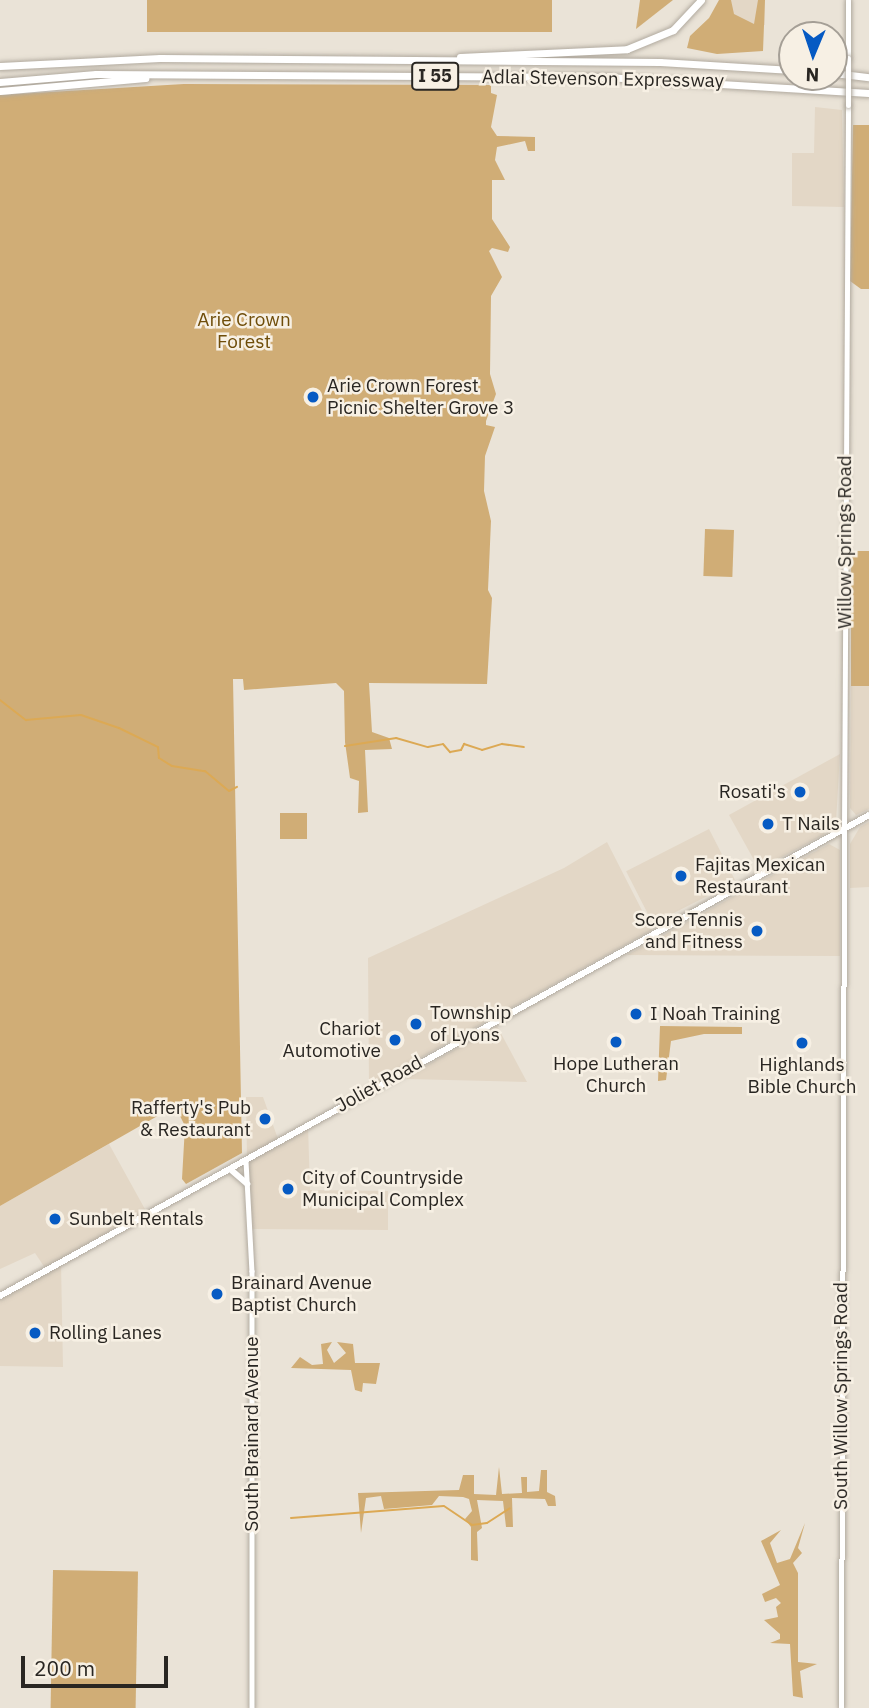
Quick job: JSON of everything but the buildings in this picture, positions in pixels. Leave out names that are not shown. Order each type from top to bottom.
[{"type":"highway","points":[[438,60],[627,49],[673,30],[701,0]]},
{"type":"highway","name":"Adlai Stevenson Expressway","points":[[0,64],[160,58],[660,62],[778,69]]},
{"type":"highway","name":"Adlai Stevenson Expressway","points":[[0,82],[96,74],[685,78],[869,93]]},
{"type":"highway","points":[[0,91],[157,75]]},
{"type":"highway","points":[[848,75],[869,77]]},
{"type":"main road","name":"Willow Springs Road","points":[[844,828],[848,0]]},
{"type":"main road","name":"Joliet Road","points":[[0,1296],[869,815]]},
{"type":"main road","points":[[230,1169],[247,1184]]},
{"type":"street","name":"Willow Springs Road","points":[[842,1084],[844,828]]},
{"type":"street","name":"South Willow Springs Road","points":[[841,1708],[842,1084]]},
{"type":"street","name":"South Brainard Avenue","points":[[246,1161],[252,1271],[252,1708]]},
{"type":"shaded area","points":[[724,0],[765,0],[765,25],[724,25]]},
{"type":"shaded area","points":[[815,107],[842,110],[844,207],[792,206],[792,153],[814,153]]},
{"type":"shaded area","points":[[851,686],[869,686],[869,809],[856,815],[850,808]]},
{"type":"shaded area","points":[[840,754],[836,822],[823,835],[759,869],[729,815]]},
{"type":"shaded area","points":[[869,822],[869,887],[850,888],[850,844],[860,827]]},
{"type":"shaded area","points":[[709,829],[736,882],[653,924],[626,871]]},
{"type":"shaded area","points":[[607,842],[652,930],[369,1086],[368,958],[564,868]]},
{"type":"shaded area","points":[[829,844],[840,850],[840,956],[627,955]]},
{"type":"shaded area","points":[[497,1026],[527,1082],[407,1079],[408,1076]]},
{"type":"shaded area","points":[[246,1097],[263,1097],[278,1139],[247,1158]]},
{"type":"shaded area","points":[[308,1126],[310,1190],[388,1191],[388,1230],[252,1229],[247,1162]]},
{"type":"shaded area","points":[[109,1144],[146,1211],[45,1268],[35,1253],[0,1269],[0,1206]]},
{"type":"shaded area","points":[[61,1263],[63,1367],[0,1366],[0,1297]]},
{"type":"green space","points":[[147,0],[552,0],[552,32],[147,32]]},
{"type":"green space","points":[[640,0],[673,0],[636,29]]},
{"type":"green space","points":[[719,0],[731,0],[734,14],[754,24],[758,0],[765,0],[763,51],[717,54],[687,48],[690,36],[709,18]]},
{"type":"green space","name":"Arie Crown Forest","points":[[184,84],[491,85],[491,93],[497,95],[491,127],[497,136],[535,137],[535,151],[528,151],[525,141],[497,147],[495,160],[505,180],[492,180],[492,219],[510,247],[508,252],[492,248],[489,251],[502,277],[491,296],[490,374],[496,394],[486,421],[486,425],[495,427],[485,456],[484,491],[491,521],[488,590],[492,598],[487,684],[369,683],[372,732],[389,738],[392,749],[365,750],[368,812],[358,813],[359,781],[350,778],[345,742],[344,691],[336,683],[244,690],[243,679],[233,679],[242,1153],[186,1184],[182,1179],[185,1126],[175,1106],[0,1206],[0,95]]},
{"type":"green space","points":[[853,125],[869,125],[869,289],[861,289],[850,281]]},
{"type":"green space","points":[[705,529],[734,530],[732,577],[703,576]]},
{"type":"green space","points":[[851,551],[869,551],[869,686],[851,686]]},
{"type":"green space","points":[[280,813],[307,813],[307,839],[280,839]]},
{"type":"green space","points":[[660,1026],[742,1027],[742,1034],[704,1034],[671,1041],[666,1080],[658,1081]]},
{"type":"green space","points":[[332,1342],[327,1350],[334,1363],[346,1353],[337,1342],[353,1344],[355,1363],[380,1363],[376,1384],[363,1383],[362,1392],[355,1390],[351,1370],[291,1368],[300,1357],[312,1365],[323,1364],[321,1344]]},
{"type":"green space","points":[[499,1467],[502,1494],[522,1493],[521,1477],[527,1477],[527,1492],[539,1491],[541,1470],[547,1470],[547,1492],[555,1496],[556,1506],[548,1506],[545,1499],[512,1498],[513,1527],[506,1527],[503,1501],[477,1500],[482,1528],[477,1532],[478,1561],[471,1560],[471,1527],[465,1519],[472,1511],[469,1499],[463,1497],[439,1496],[432,1505],[384,1509],[381,1496],[366,1498],[361,1533],[358,1493],[459,1490],[463,1475],[474,1475],[474,1494],[496,1495]]},
{"type":"green space","points":[[805,1523],[798,1548],[802,1553],[793,1563],[798,1573],[798,1662],[817,1664],[800,1671],[803,1698],[793,1696],[790,1644],[770,1643],[780,1639],[780,1634],[764,1620],[778,1617],[776,1607],[781,1603],[776,1598],[765,1602],[762,1594],[780,1585],[761,1541],[781,1530],[770,1543],[777,1563],[790,1559]]},
{"type":"green space","points":[[53,1570],[138,1571],[136,1708],[51,1708]]},
{"type":"waterway","points":[[0,700],[26,720],[81,715],[119,728],[158,747],[159,758],[172,766],[205,771],[228,790]]},
{"type":"waterway","points":[[345,746],[396,738],[428,747],[443,744],[450,752],[461,750],[464,744],[482,750],[502,744],[524,747]]},
{"type":"waterway","points":[[229,791],[237,787]]},
{"type":"waterway","points":[[291,1518],[444,1506],[472,1525],[487,1523],[510,1508]]},
{"type":"place","name":"Arie Crown Forest Picnic Shelter Grove 3","points":[[313,397]]},
{"type":"place","name":"Rosati's","points":[[800,792]]},
{"type":"place","name":"T Nails","points":[[768,824]]},
{"type":"place","name":"Fajitas Mexican Restaurant","points":[[681,876]]},
{"type":"place","name":"Score Tennis and Fitness","points":[[757,931]]},
{"type":"place","name":"I Noah Training","points":[[636,1014]]},
{"type":"place","name":"Township of Lyons","points":[[416,1024]]},
{"type":"place","name":"Chariot Automotive","points":[[395,1040]]},
{"type":"place","name":"Hope Lutheran Church","points":[[616,1042]]},
{"type":"place","name":"Highlands Bible Church","points":[[802,1043]]},
{"type":"place","name":"Rafferty's Pub & Restaurant","points":[[265,1119]]},
{"type":"place","name":"City of Countryside Municipal Complex","points":[[288,1189]]},
{"type":"place","name":"Sunbelt Rentals","points":[[55,1219]]},
{"type":"place","name":"Brainard Avenue Baptist Church","points":[[217,1294]]},
{"type":"place","name":"Rolling Lanes","points":[[35,1333]]}]
